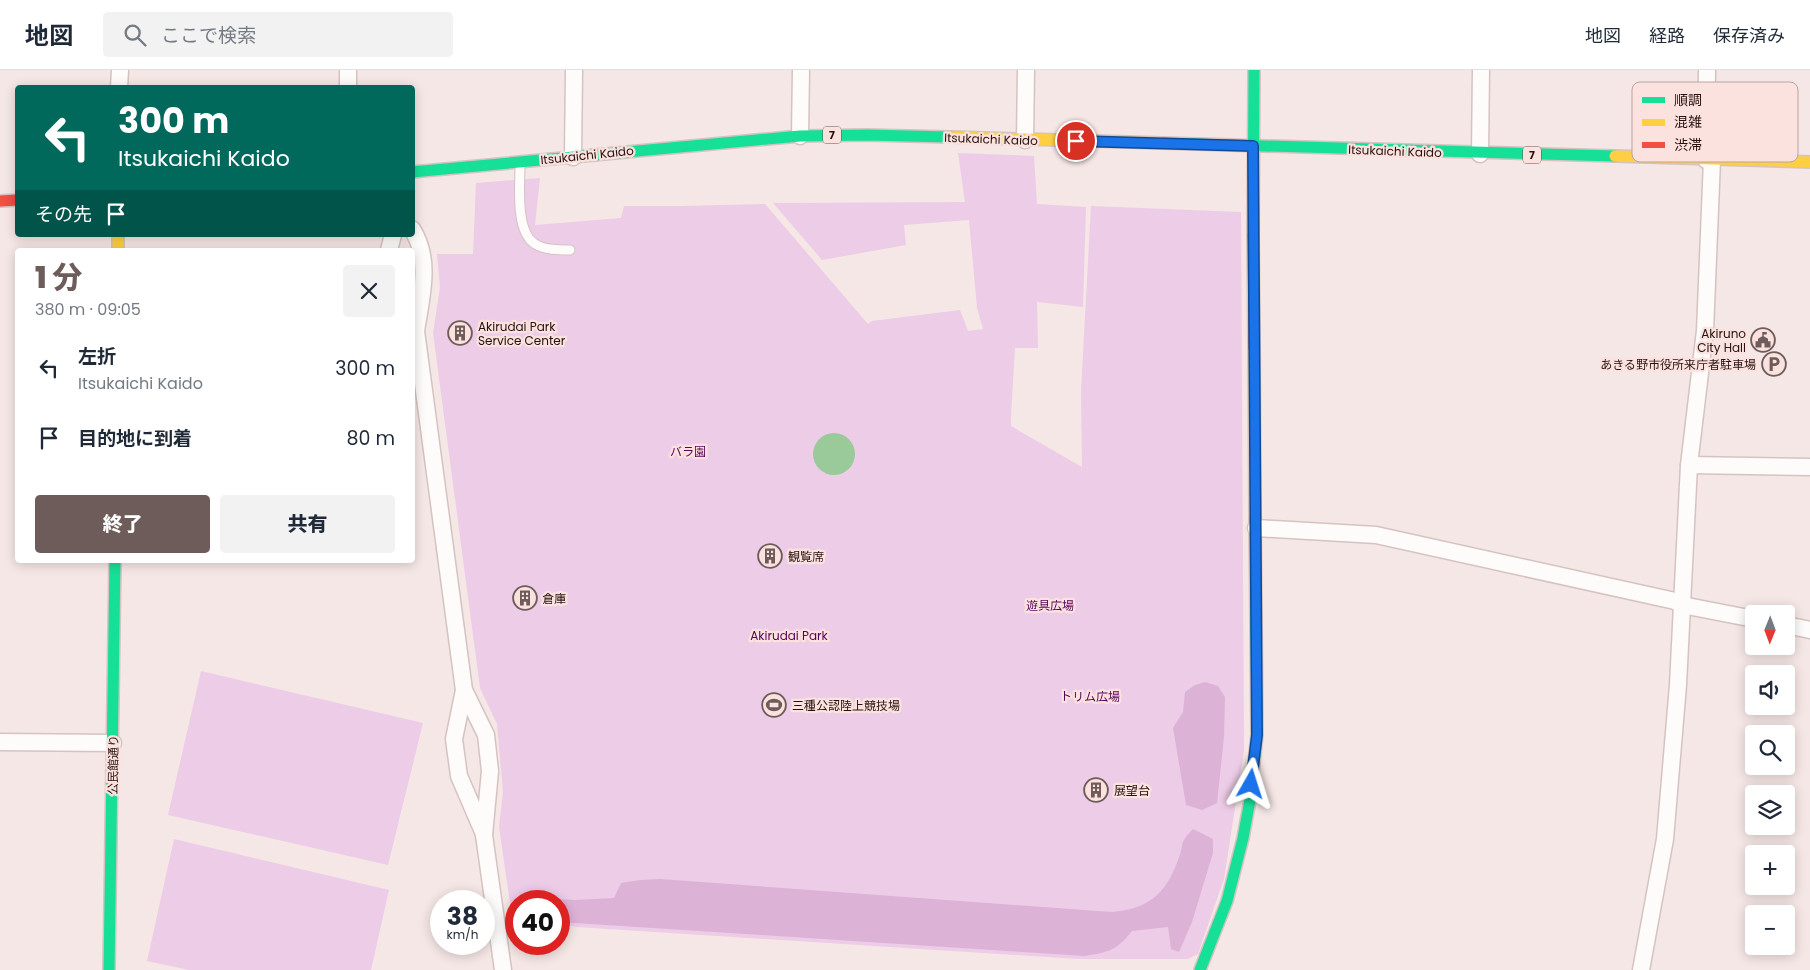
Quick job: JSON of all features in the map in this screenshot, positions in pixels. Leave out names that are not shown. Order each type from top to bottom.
[{"type":"main road","points":[[1242,70],[1255,86]]},
{"type":"main road","points":[[1200,970],[1226,901],[1243,838],[1250,800],[1257,735],[1254,70]]},
{"type":"main road","name":"Itsukaichi Kaido","points":[[415,172],[800,136],[868,135],[1632,158]]},
{"type":"main road","points":[[0,201],[15,200]]},
{"type":"main road","name":"公民館通り","points":[[109,970],[115,563]]},
{"type":"street","points":[[119,85],[120,70]]},
{"type":"street","points":[[348,70],[348,85]]},
{"type":"street","points":[[573,157],[574,70]]},
{"type":"street","points":[[800,70],[800,136]]},
{"type":"street","points":[[1025,140],[1026,70]]},
{"type":"street","points":[[1480,154],[1481,70]]},
{"type":"street","points":[[1641,970],[1665,839],[1678,685],[1689,465],[1705,331],[1709,162]]},
{"type":"street","points":[[415,237],[425,277],[415,323]]},
{"type":"street","points":[[415,292],[418,291],[425,277]]},
{"type":"street","points":[[415,342],[417,369],[425,399],[464,690],[486,735],[490,780],[484,835],[503,970]]},
{"type":"street","points":[[1689,465],[1810,467]]},
{"type":"street","points":[[1256,528],[1376,534],[1675,601],[1682,606],[1745,617]]},
{"type":"street","points":[[1795,627],[1810,630]]},
{"type":"street","points":[[464,690],[454,739],[462,786],[484,835]]},
{"type":"street","points":[[456,730],[463,726],[475,724],[482,728]]},
{"type":"street","points":[[0,742],[113,743]]},
{"type":"street","points":[[462,786],[472,789],[482,787],[490,780]]},
{"type":"lane","points":[[520,162],[520,209],[523,228],[528,238],[536,245],[548,249],[570,250]]},
{"type":"green space","name":"Akirudai Park","points":[[958,153],[1034,156],[1037,204],[1086,207],[1083,307],[1037,302],[1038,348],[1015,348],[1011,416],[1011,426],[1082,467],[1081,391],[1091,206],[1241,212],[1244,750],[1224,879],[1198,954],[1188,959],[1078,959],[577,927],[570,926],[570,890],[508,890],[499,827],[503,792],[497,724],[480,688],[433,333],[440,287],[437,254],[473,254],[476,183],[540,178],[535,225],[621,218],[624,206],[765,204],[868,324],[872,321],[960,310],[968,331],[983,329],[977,308],[969,220],[904,225],[906,245],[822,260],[773,203],[965,202]]},
{"type":"green space","points":[[201,671],[423,723],[388,865],[168,815]]},
{"type":"green space","points":[[174,839],[389,890],[371,970],[189,970],[147,961]]},
{"type":"shaded area","points":[[838,433],[846,436],[852,442],[855,454],[852,466],[846,472],[830,475],[822,472],[816,466],[813,450],[816,442],[822,436]]},
{"type":"shaded area","points":[[1205,682],[1218,686],[1225,697],[1224,737],[1217,803],[1202,810],[1186,805],[1173,728],[1183,712],[1185,692],[1195,685]]},
{"type":"shaded area","points":[[1193,829],[1213,839],[1213,853],[1192,922],[1179,952],[1171,949],[1168,927],[1132,931],[1121,943],[1111,950],[1084,956],[570,923],[570,900],[614,898],[621,883],[660,879],[1112,912],[1146,903],[1161,891],[1173,872],[1188,834]]},
{"type":"traffic: fast","points":[[1253,235],[1254,70]]},
{"type":"traffic: fast","points":[[415,172],[800,136],[950,137]]},
{"type":"traffic: fast","points":[[1163,143],[1615,156]]},
{"type":"traffic: fast","points":[[1200,970],[1227,901],[1243,838],[1250,800],[1257,735],[1255,516]]},
{"type":"traffic: fast","points":[[109,970],[115,563]]},
{"type":"traffic: slow","points":[[950,137],[1163,143]]},
{"type":"traffic: slow","points":[[1615,156],[1632,157]]},
{"type":"traffic: slow","points":[[1798,162],[1810,162]]},
{"type":"traffic: slow","points":[[118,237],[118,248]]},
{"type":"traffic: slow","points":[[1254,348],[1255,516]]},
{"type":"traffic: jam","points":[[0,201],[15,200]]},
{"type":"traffic: jam","points":[[1253,235],[1254,348]]},
{"type":"place","name":"Akirudai Park Service Center","points":[[460,333]]},
{"type":"place","name":"Akiruno City Hall","points":[[1763,340]]},
{"type":"place","name":"あきる野市役所来庁者駐車場","points":[[1774,364]]},
{"type":"place","name":"観覧席","points":[[770,556]]},
{"type":"place","name":"倉庫","points":[[525,598]]},
{"type":"place","name":"三種公認陸上競技場","points":[[774,705]]},
{"type":"place","name":"展望台","points":[[1096,790]]},
{"type":"route","points":[[1076,141],[1253,146],[1257,735],[1251,784]]},
{"type":"park label","name":"バラ園","points":[[688,451]]},
{"type":"park label","name":"遊具広場","points":[[1050,605]]},
{"type":"park label","name":"トリム広場","points":[[1090,696]]}]
